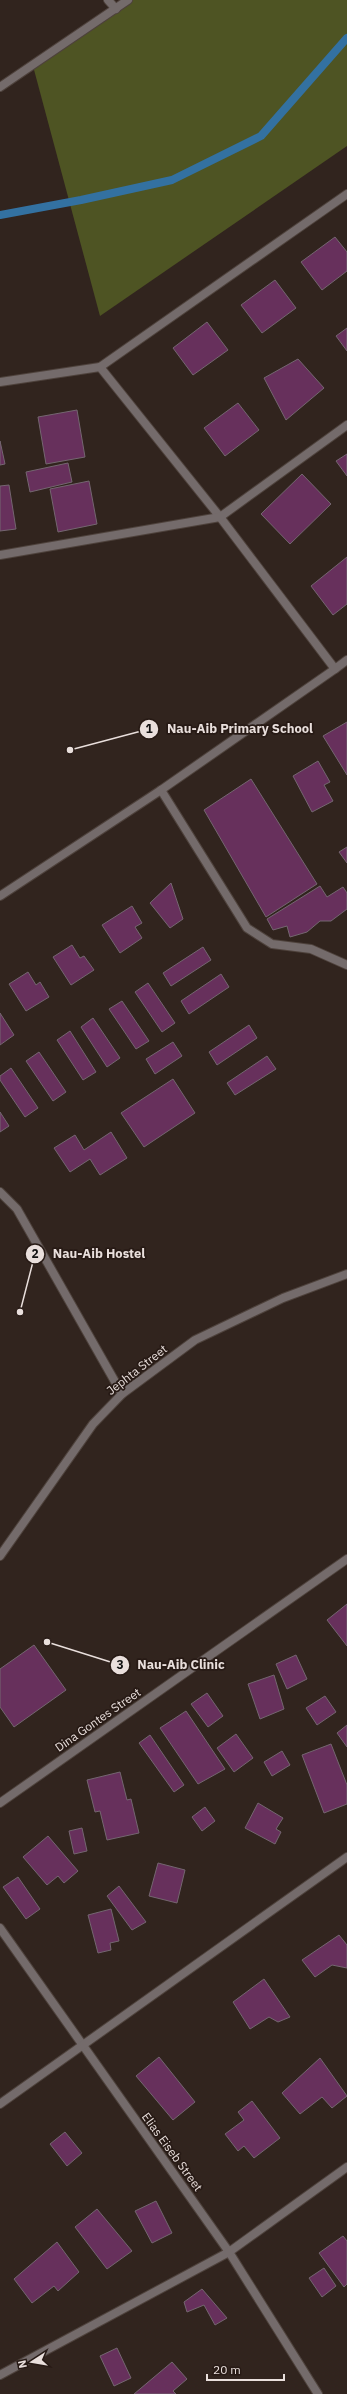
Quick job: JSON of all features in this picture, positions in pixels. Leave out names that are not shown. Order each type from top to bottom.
[{"type":"street","points":[[108,0],[116,9]]},
{"type":"street","points":[[0,87],[128,0]]},
{"type":"street","points":[[0,382],[100,367],[347,194]]},
{"type":"street","points":[[100,367],[220,517],[335,669]]},
{"type":"street","points":[[0,555],[220,517],[347,425]]},
{"type":"street","points":[[0,896],[161,790],[347,660]]},
{"type":"street","points":[[161,790],[247,928],[272,944],[311,950],[347,965]]},
{"type":"street","points":[[0,1192],[17,1209],[122,1394]]},
{"type":"street","name":"Jephta Street","points":[[0,1556],[92,1424],[122,1394],[195,1340],[284,1298],[347,1274]]},
{"type":"street","name":"Dina Gontes Street","points":[[0,1803],[347,1559]]},
{"type":"street","points":[[0,2104],[347,1857]]},
{"type":"street","name":"Elias Eiseb Street","points":[[0,1928],[82,2047],[229,2252],[318,2394]]},
{"type":"street","points":[[0,2375],[229,2252],[347,2166]]},
{"type":"green space","points":[[128,0],[347,0],[347,146],[100,316],[33,66]]},
{"type":"building","points":[[335,237],[347,252],[347,271],[322,290],[301,262]]},
{"type":"building","points":[[275,280],[296,308],[262,333],[241,305]]},
{"type":"building","points":[[207,322],[228,350],[193,375],[173,348]]},
{"type":"building","points":[[347,328],[347,351],[336,336]]},
{"type":"building","points":[[298,359],[324,388],[286,420],[264,378]]},
{"type":"building","points":[[238,403],[259,430],[225,456],[204,428]]},
{"type":"building","points":[[77,410],[85,457],[46,464],[38,417]]},
{"type":"building","points":[[0,441],[5,464],[0,465]]},
{"type":"building","points":[[347,454],[347,476],[336,461]]},
{"type":"building","points":[[68,463],[72,482],[30,492],[26,472]]},
{"type":"building","points":[[302,474],[331,504],[290,544],[261,514]]},
{"type":"building","points":[[89,481],[97,524],[58,532],[50,489]]},
{"type":"building","points":[[9,485],[16,529],[0,531],[0,486]]},
{"type":"building","points":[[347,557],[347,604],[333,615],[311,586]]},
{"type":"building","points":[[347,722],[347,775],[323,736]]},
{"type":"building","points":[[318,761],[330,782],[324,785],[333,801],[312,812],[293,776]]},
{"type":"building","points":[[251,779],[317,884],[266,917],[204,810]]},
{"type":"building","points":[[347,847],[347,863],[339,852]]},
{"type":"building","points":[[171,883],[183,919],[170,928],[150,903]]},
{"type":"building","points":[[320,886],[327,897],[343,887],[347,893],[347,909],[331,921],[320,921],[307,932],[290,937],[287,926],[273,930],[267,919]]},
{"type":"building","points":[[132,906],[142,923],[135,927],[142,938],[120,953],[102,925]]},
{"type":"building","points":[[72,945],[80,958],[84,956],[94,970],[71,985],[53,957]]},
{"type":"building","points":[[203,947],[211,960],[171,986],[163,973]]},
{"type":"building","points":[[28,972],[36,985],[40,982],[49,997],[26,1011],[9,984]]},
{"type":"building","points":[[221,974],[229,987],[189,1014],[181,1001]]},
{"type":"building","points":[[148,983],[175,1023],[162,1032],[135,992]]},
{"type":"building","points":[[122,1001],[149,1041],[136,1049],[109,1009]]},
{"type":"building","points":[[0,1013],[14,1035],[0,1045]]},
{"type":"building","points":[[93,1018],[120,1058],[107,1067],[81,1027]]},
{"type":"building","points":[[249,1025],[257,1038],[217,1065],[209,1052]]},
{"type":"building","points":[[70,1031],[96,1072],[83,1080],[57,1040]]},
{"type":"building","points":[[173,1042],[182,1056],[155,1074],[146,1059]]},
{"type":"building","points":[[39,1052],[66,1092],[53,1101],[26,1061]]},
{"type":"building","points":[[267,1056],[276,1069],[235,1095],[227,1083]]},
{"type":"building","points":[[11,1068],[38,1108],[25,1117],[0,1080],[0,1076]]},
{"type":"building","points":[[173,1079],[195,1113],[144,1147],[121,1113]]},
{"type":"building","points":[[0,1112],[9,1126],[0,1132]]},
{"type":"building","points":[[111,1132],[127,1158],[100,1175],[90,1159],[70,1172],[54,1148],[75,1135],[84,1150]]},
{"type":"building","points":[[347,1604],[347,1646],[327,1620]]},
{"type":"building","points":[[34,1645],[66,1690],[14,1727],[0,1707],[0,1669]]},
{"type":"building","points":[[296,1655],[307,1679],[287,1689],[276,1664]]},
{"type":"building","points":[[274,1675],[284,1709],[260,1719],[248,1684]]},
{"type":"building","points":[[207,1693],[223,1716],[208,1727],[191,1704]]},
{"type":"building","points":[[325,1696],[336,1712],[317,1725],[306,1708]]},
{"type":"building","points":[[186,1711],[225,1769],[198,1784],[160,1728]]},
{"type":"building","points":[[347,1725],[347,1747],[337,1733]]},
{"type":"building","points":[[236,1734],[253,1758],[234,1772],[217,1748]]},
{"type":"building","points":[[150,1735],[184,1785],[174,1792],[139,1743]]},
{"type":"building","points":[[331,1744],[347,1785],[347,1804],[324,1813],[302,1755]]},
{"type":"building","points":[[282,1751],[290,1765],[272,1776],[264,1762]]},
{"type":"building","points":[[120,1772],[127,1800],[131,1799],[139,1833],[107,1840],[100,1811],[95,1812],[87,1780]]},
{"type":"building","points":[[258,1803],[283,1818],[276,1829],[281,1832],[275,1844],[245,1828]]},
{"type":"building","points":[[205,1807],[215,1821],[202,1831],[192,1817]]},
{"type":"building","points":[[82,1828],[87,1851],[74,1854],[69,1831]]},
{"type":"building","points":[[48,1836],[78,1871],[64,1883],[58,1876],[47,1885],[23,1857]]},
{"type":"building","points":[[158,1863],[185,1870],[177,1903],[149,1896]]},
{"type":"building","points":[[18,1877],[40,1909],[26,1919],[3,1887]]},
{"type":"building","points":[[119,1886],[146,1922],[132,1930],[107,1896]]},
{"type":"building","points":[[111,1909],[119,1941],[110,1943],[111,1950],[98,1953],[88,1915]]},
{"type":"building","points":[[339,1935],[347,1945],[347,1968],[332,1965],[315,1977],[302,1960]]},
{"type":"building","points":[[264,1979],[290,2017],[278,2022],[269,2017],[250,2029],[233,2002]]},
{"type":"building","points":[[159,2057],[195,2102],[173,2120],[136,2076]]},
{"type":"building","points":[[320,2058],[347,2096],[332,2108],[322,2097],[300,2114],[282,2093]]},
{"type":"building","points":[[252,2101],[280,2138],[254,2158],[244,2146],[238,2151],[225,2134],[244,2120],[238,2112]]},
{"type":"building","points":[[65,2132],[82,2153],[67,2166],[50,2144]]},
{"type":"building","points":[[156,2201],[172,2233],[152,2243],[135,2211]]},
{"type":"building","points":[[97,2209],[132,2251],[107,2269],[75,2227]]},
{"type":"building","points":[[343,2236],[347,2241],[347,2284],[344,2287],[319,2253]]},
{"type":"building","points":[[57,2242],[79,2272],[58,2291],[54,2286],[32,2303],[14,2279]]},
{"type":"building","points":[[324,2268],[336,2286],[322,2297],[309,2278]]},
{"type":"building","points":[[202,2289],[227,2318],[215,2325],[204,2305],[187,2312],[184,2302]]},
{"type":"building","points":[[117,2348],[131,2378],[114,2386],[100,2356]]},
{"type":"building","points":[[172,2362],[187,2379],[173,2391],[176,2394],[134,2394]]},
{"type":"waterway","points":[[0,215],[81,200],[172,180],[261,136],[347,38]]},
{"type":"place","name":"Nau-Aib Primary School","points":[[70,750]]},
{"type":"place","name":"Nau-Aib Hostel","points":[[20,1312]]},
{"type":"place","name":"Nau-Aib Clinic","points":[[47,1642]]}]
